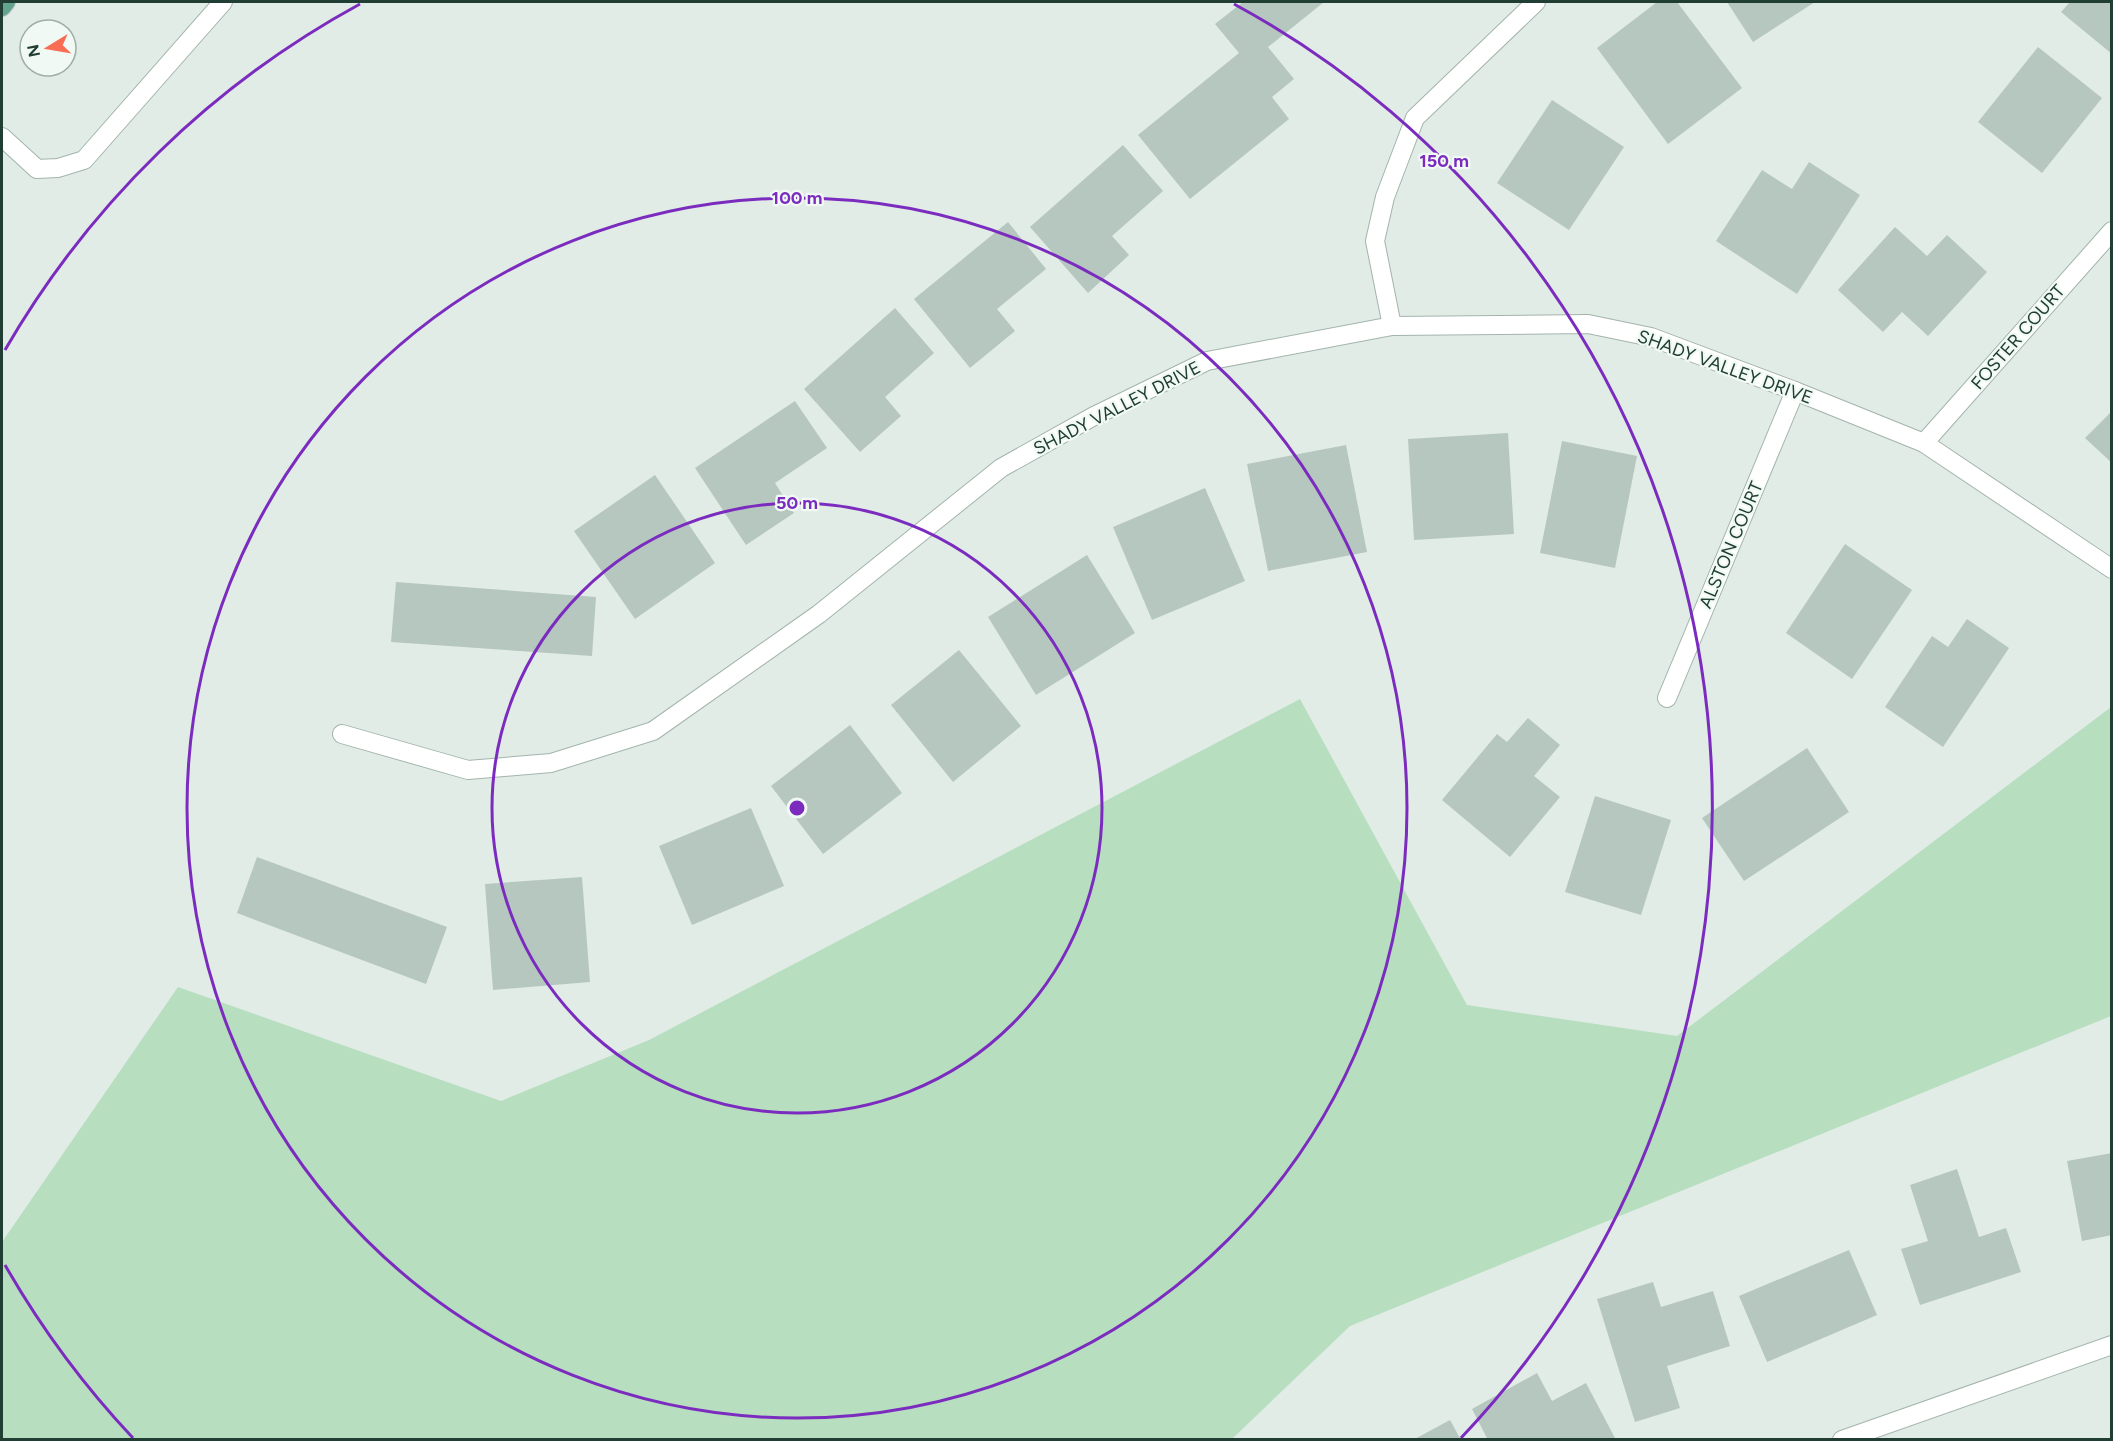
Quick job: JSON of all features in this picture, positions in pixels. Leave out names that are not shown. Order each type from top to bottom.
[{"type":"main road","points":[[2,7],[6,2]]},
{"type":"street","points":[[2,137],[37,169],[58,168],[84,160],[223,2]]},
{"type":"street","points":[[1392,326],[1375,241],[1385,197],[1415,118],[1536,2]]},
{"type":"street","name":"FOSTER COURT","points":[[1924,443],[2112,231]]},
{"type":"street","name":"SHADY VALLEY DRIVE","points":[[342,734],[468,770],[551,764],[653,731],[819,614],[1001,468],[1094,416],[1207,361],[1392,326],[1588,324],[1651,337],[1924,443],[2112,569]]},
{"type":"street","name":"ALSTON COURT","points":[[1667,698],[1795,391]]},
{"type":"street","points":[[1842,1440],[2112,1346]]},
{"type":"green space","points":[[1300,699],[1467,1005],[1677,1036],[2111,707],[2111,1016],[1350,1326],[1232,1439],[2,1439],[2,1242],[178,987],[501,1101],[649,1040]]},
{"type":"building","points":[[1243,2],[1324,2],[1268,47],[1294,79],[1272,97],[1289,119],[1190,199],[1138,135],[1239,53],[1215,24]]},
{"type":"building","points":[[1657,2],[1677,2],[1742,88],[1668,144],[1597,48]]},
{"type":"building","points":[[1727,2],[1815,2],[1753,42]]},
{"type":"building","points":[[2070,2],[2112,2],[2112,54],[2061,12]]},
{"type":"building","points":[[2038,47],[2102,98],[2042,173],[1978,122]]},
{"type":"building","points":[[1552,100],[1624,147],[1569,230],[1497,183]]},
{"type":"building","points":[[1123,145],[1163,191],[1112,236],[1129,255],[1088,293],[1030,227]]},
{"type":"building","points":[[1809,162],[1860,195],[1797,294],[1716,241],[1762,170],[1792,189]]},
{"type":"building","points":[[1008,222],[1046,269],[997,309],[1015,331],[970,368],[914,299]]},
{"type":"building","points":[[1895,227],[1927,256],[1947,235],[1987,272],[1928,336],[1902,312],[1883,332],[1838,290]]},
{"type":"building","points":[[895,308],[934,353],[885,397],[901,416],[860,452],[804,389]]},
{"type":"building","points":[[795,401],[827,448],[775,483],[794,513],[746,545],[695,468]]},
{"type":"building","points":[[2112,411],[2112,463],[2085,438]]},
{"type":"building","points":[[1508,433],[1514,534],[1414,540],[1408,439]]},
{"type":"building","points":[[1562,441],[1637,456],[1615,568],[1540,553]]},
{"type":"building","points":[[1346,445],[1367,552],[1268,571],[1247,464]]},
{"type":"building","points":[[655,475],[715,563],[635,619],[574,531]]},
{"type":"building","points":[[1205,488],[1245,581],[1152,620],[1113,527]]},
{"type":"building","points":[[1845,544],[1912,590],[1852,679],[1786,633]]},
{"type":"building","points":[[1087,555],[1135,633],[1036,695],[988,617]]},
{"type":"building","points":[[396,582],[596,597],[592,656],[391,642]]},
{"type":"building","points":[[1967,619],[2009,648],[1943,747],[1885,707],[1932,636],[1948,647]]},
{"type":"building","points":[[959,650],[1021,726],[953,782],[891,705]]},
{"type":"building","points":[[1528,718],[1560,745],[1534,776],[1560,797],[1510,857],[1442,800],[1497,734],[1507,742]]},
{"type":"building","points":[[850,725],[902,793],[823,854],[771,786]]},
{"type":"building","points":[[1807,748],[1849,812],[1744,881],[1702,818]]},
{"type":"building","points":[[1595,796],[1671,820],[1641,915],[1565,892]]},
{"type":"building","points":[[751,808],[784,886],[692,925],[659,846]]},
{"type":"building","points":[[257,857],[447,927],[426,984],[237,913]]},
{"type":"building","points":[[582,877],[590,982],[493,990],[485,884]]},
{"type":"building","points":[[2112,1153],[2112,1235],[2082,1241],[2067,1161]]},
{"type":"building","points":[[1957,1169],[1979,1237],[2006,1228],[2021,1272],[1920,1305],[1901,1249],[1928,1241],[1910,1185]]},
{"type":"building","points":[[1849,1250],[1877,1315],[1767,1362],[1739,1296]]},
{"type":"building","points":[[1653,1282],[1661,1307],[1713,1291],[1730,1346],[1667,1366],[1680,1408],[1635,1422],[1597,1299]]},
{"type":"building","points":[[1537,1373],[1552,1401],[1586,1383],[1615,1438],[1611,1440],[1488,1440],[1472,1409]]},
{"type":"building","points":[[1450,1420],[1461,1440],[1413,1440]]}]
